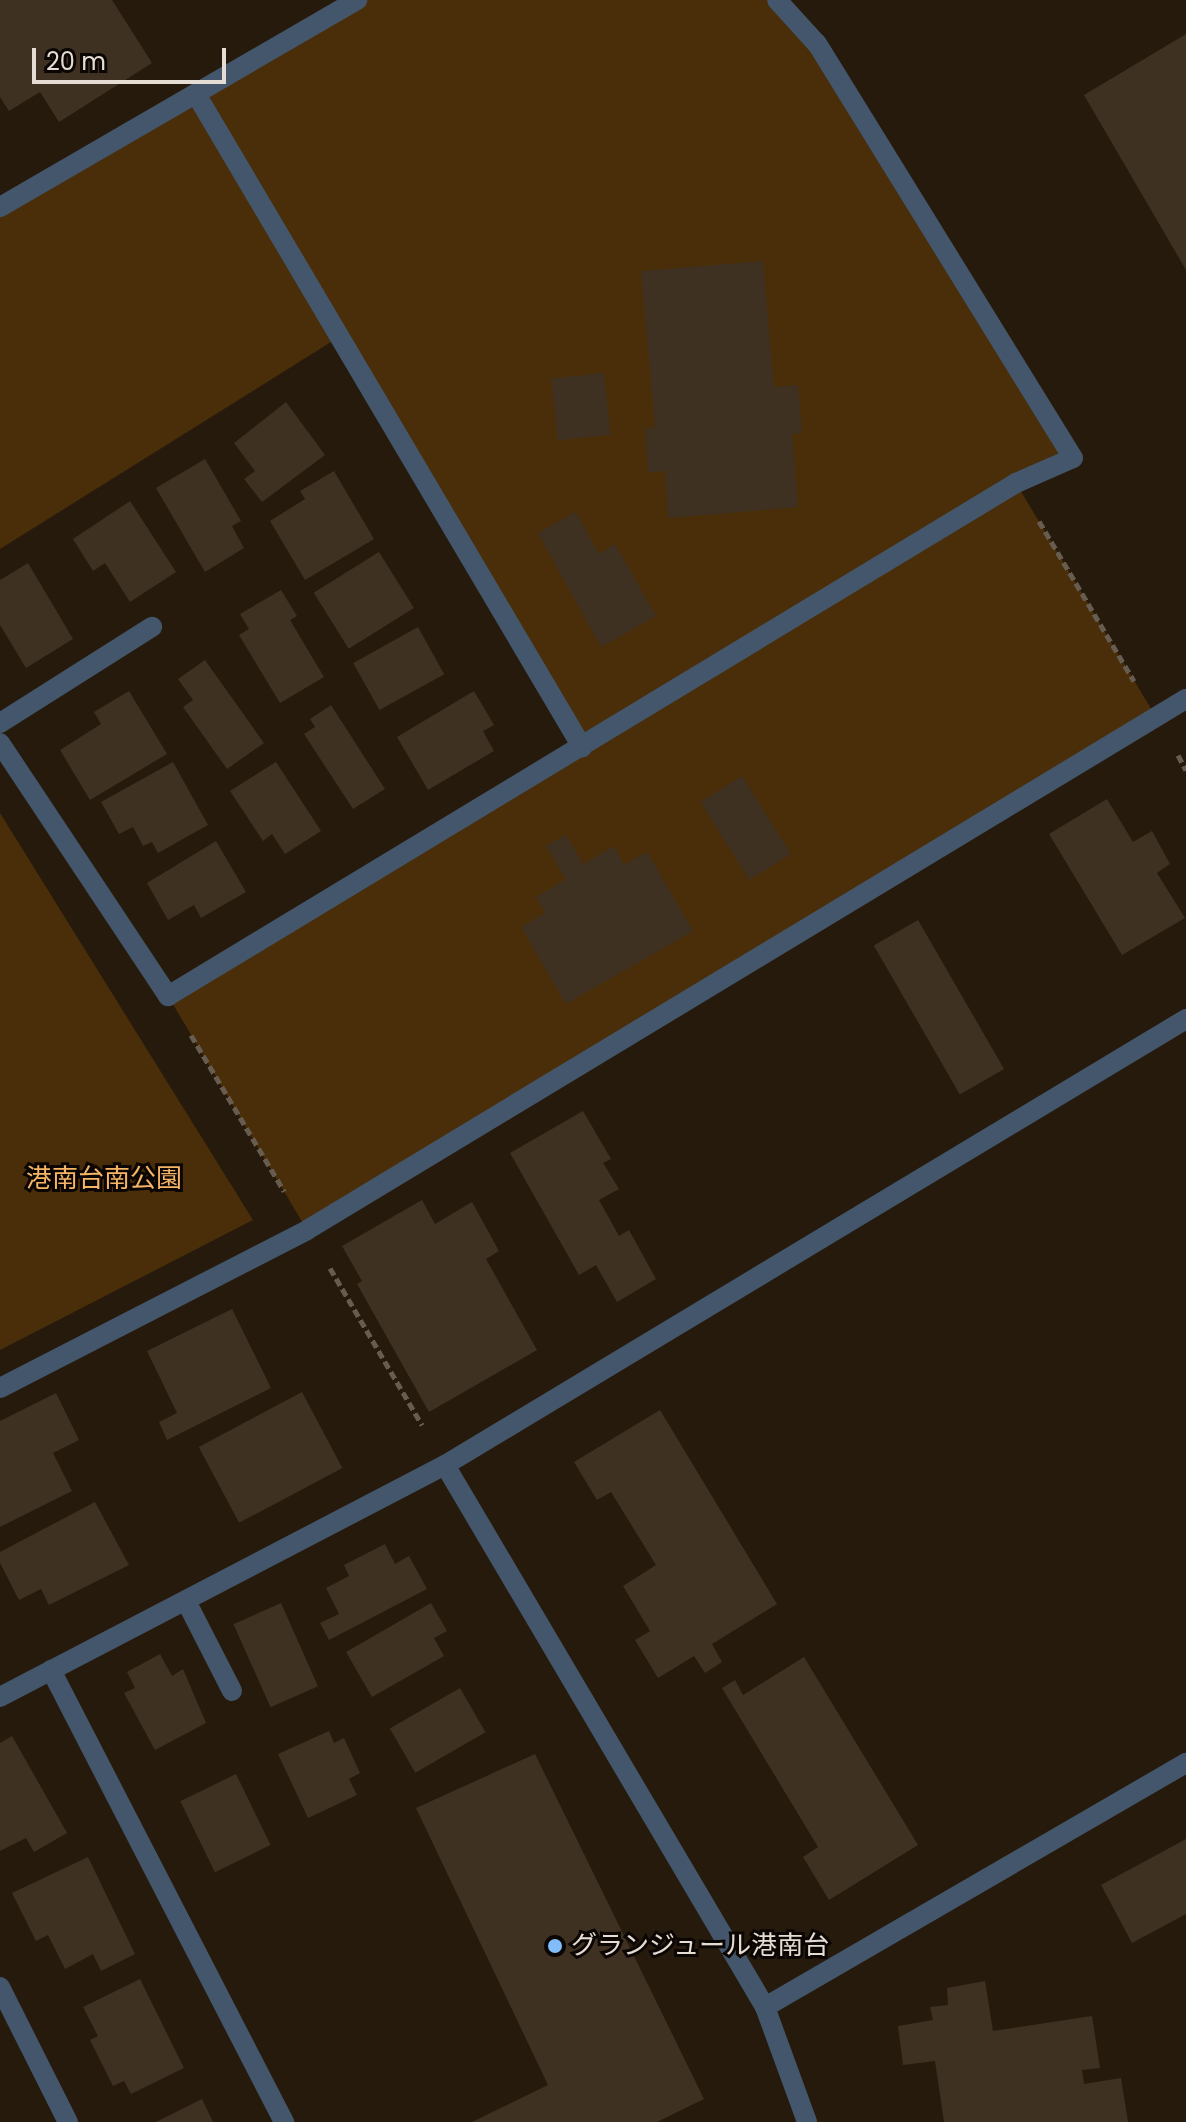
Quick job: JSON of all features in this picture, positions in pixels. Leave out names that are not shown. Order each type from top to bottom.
[{"type":"street","points":[[0,207],[357,0]]},
{"type":"street","points":[[0,743],[168,996],[1016,483],[1073,458],[817,44],[777,0]]},
{"type":"street","points":[[196,94],[582,747]]},
{"type":"street","points":[[0,723],[152,627]]},
{"type":"street","points":[[0,1388],[307,1230],[1186,699]]},
{"type":"street","points":[[0,1697],[445,1465],[1186,1019]]},
{"type":"street","points":[[445,1465],[765,2007],[807,2122]]},
{"type":"street","points":[[186,1601],[232,1691]]},
{"type":"street","points":[[51,1670],[284,2122]]},
{"type":"street","points":[[765,2007],[1186,1763]]},
{"type":"street","points":[[0,1987],[68,2122]]},
{"type":"path","points":[[1016,483],[1186,770]]},
{"type":"green space","points":[[357,0],[777,0],[1073,458],[1016,483],[1156,717],[307,1230],[168,996],[581,746],[339,337],[0,549],[0,207]]},
{"type":"green space","name":"港南台南公園","points":[[0,813],[253,1220],[0,1350]]},
{"type":"building","points":[[0,0],[112,0],[152,63],[59,122],[40,92],[9,111],[0,97]]},
{"type":"building","points":[[1186,34],[1186,270],[1084,95]]},
{"type":"building","points":[[763,261],[774,387],[798,385],[802,433],[792,434],[798,507],[668,518],[665,471],[648,472],[645,428],[655,427],[641,271]]},
{"type":"building","points":[[604,373],[610,435],[558,440],[551,379]]},
{"type":"building","points":[[286,402],[325,455],[262,502],[244,479],[255,471],[234,443]]},
{"type":"building","points":[[205,459],[241,521],[232,526],[244,548],[205,572],[156,488]]},
{"type":"building","points":[[334,471],[374,539],[305,580],[270,521],[305,499],[300,491]]},
{"type":"building","points":[[130,501],[176,572],[130,602],[105,563],[93,571],[73,539]]},
{"type":"building","points":[[576,512],[599,554],[615,544],[656,616],[601,647],[538,533]]},
{"type":"building","points":[[379,552],[414,608],[349,649],[314,593]]},
{"type":"building","points":[[28,563],[73,639],[26,668],[0,625],[0,580]]},
{"type":"building","points":[[281,590],[297,616],[290,620],[324,677],[280,703],[239,635],[249,629],[240,614]]},
{"type":"building","points":[[418,627],[444,674],[379,710],[353,663]]},
{"type":"building","points":[[205,660],[264,743],[227,769],[183,707],[193,700],[178,679]]},
{"type":"building","points":[[129,691],[167,754],[90,800],[60,750],[101,724],[94,712]]},
{"type":"building","points":[[474,691],[494,725],[483,731],[494,751],[428,790],[397,737]]},
{"type":"building","points":[[331,705],[385,789],[353,809],[304,734],[315,727],[310,719]]},
{"type":"building","points":[[173,762],[208,825],[158,853],[152,842],[143,846],[133,827],[119,834],[101,802]]},
{"type":"building","points":[[276,762],[321,831],[285,854],[272,834],[263,841],[230,791]]},
{"type":"building","points":[[742,776],[791,854],[749,880],[700,802]]},
{"type":"building","points":[[1107,799],[1133,842],[1152,831],[1170,864],[1157,873],[1185,918],[1122,955],[1049,834]]},
{"type":"building","points":[[566,835],[583,864],[614,846],[624,865],[647,852],[693,931],[566,1004],[521,927],[545,913],[536,897],[566,879],[546,846]]},
{"type":"building","points":[[216,841],[246,892],[201,918],[194,905],[168,920],[147,883]]},
{"type":"building","points":[[918,920],[1004,1069],[960,1094],[874,946]]},
{"type":"building","points":[[583,1111],[611,1159],[603,1163],[619,1189],[599,1200],[619,1236],[629,1230],[656,1279],[617,1302],[596,1265],[579,1275],[510,1153]]},
{"type":"building","points":[[422,1200],[435,1224],[472,1202],[499,1251],[486,1259],[537,1350],[429,1412],[357,1284],[362,1281],[342,1246]]},
{"type":"building","points":[[232,1309],[271,1388],[167,1440],[159,1422],[177,1413],[147,1351]]},
{"type":"building","points":[[302,1392],[342,1468],[239,1523],[199,1447]]},
{"type":"building","points":[[56,1393],[79,1440],[53,1453],[72,1491],[0,1527],[0,1421]]},
{"type":"building","points":[[660,1410],[777,1604],[712,1644],[722,1662],[705,1673],[694,1656],[658,1678],[635,1640],[650,1631],[623,1586],[656,1565],[611,1492],[597,1500],[574,1462]]},
{"type":"building","points":[[95,1502],[129,1565],[49,1605],[41,1589],[19,1600],[0,1563],[0,1552]]},
{"type":"building","points":[[385,1544],[395,1564],[409,1556],[427,1589],[329,1640],[320,1623],[339,1614],[326,1588],[349,1576],[344,1565]]},
{"type":"building","points":[[281,1603],[318,1686],[271,1707],[233,1624]]},
{"type":"building","points":[[431,1603],[447,1631],[434,1638],[444,1656],[372,1697],[346,1652]]},
{"type":"building","points":[[160,1654],[172,1676],[183,1669],[206,1723],[155,1750],[124,1693],[135,1688],[127,1672]]},
{"type":"building","points":[[804,1657],[918,1845],[829,1900],[803,1857],[818,1847],[722,1688],[735,1680],[743,1695]]},
{"type":"building","points":[[460,1688],[486,1732],[415,1773],[390,1728]]},
{"type":"building","points":[[329,1731],[334,1743],[344,1738],[360,1773],[349,1779],[357,1795],[308,1818],[278,1754]]},
{"type":"building","points":[[12,1736],[67,1833],[34,1852],[26,1838],[0,1851],[0,1743]]},
{"type":"building","name":"グランジュール港南台","points":[[535,1754],[704,2099],[657,2122],[472,2122],[548,2085],[416,1808]]},
{"type":"building","points":[[236,1774],[271,1845],[215,1872],[180,1801]]},
{"type":"building","points":[[1186,1839],[1186,1914],[1132,1943],[1101,1885]]},
{"type":"building","points":[[88,1857],[135,1954],[101,1971],[93,1954],[65,1969],[48,1935],[36,1941],[12,1893]]},
{"type":"building","points":[[140,1979],[184,2068],[131,2094],[124,2081],[113,2086],[90,2040],[98,2036],[83,2007]]},
{"type":"building","points":[[985,1981],[993,2031],[1092,2016],[1100,2068],[1082,2070],[1084,2084],[1121,2078],[1128,2122],[944,2122],[935,2061],[903,2065],[898,2026],[933,2020],[930,2007],[948,2005],[947,1988]]},
{"type":"building","points":[[202,2099],[213,2122],[156,2122]]},
{"type":"place","name":"グランジュール港南台","points":[[555,1946]]}]
